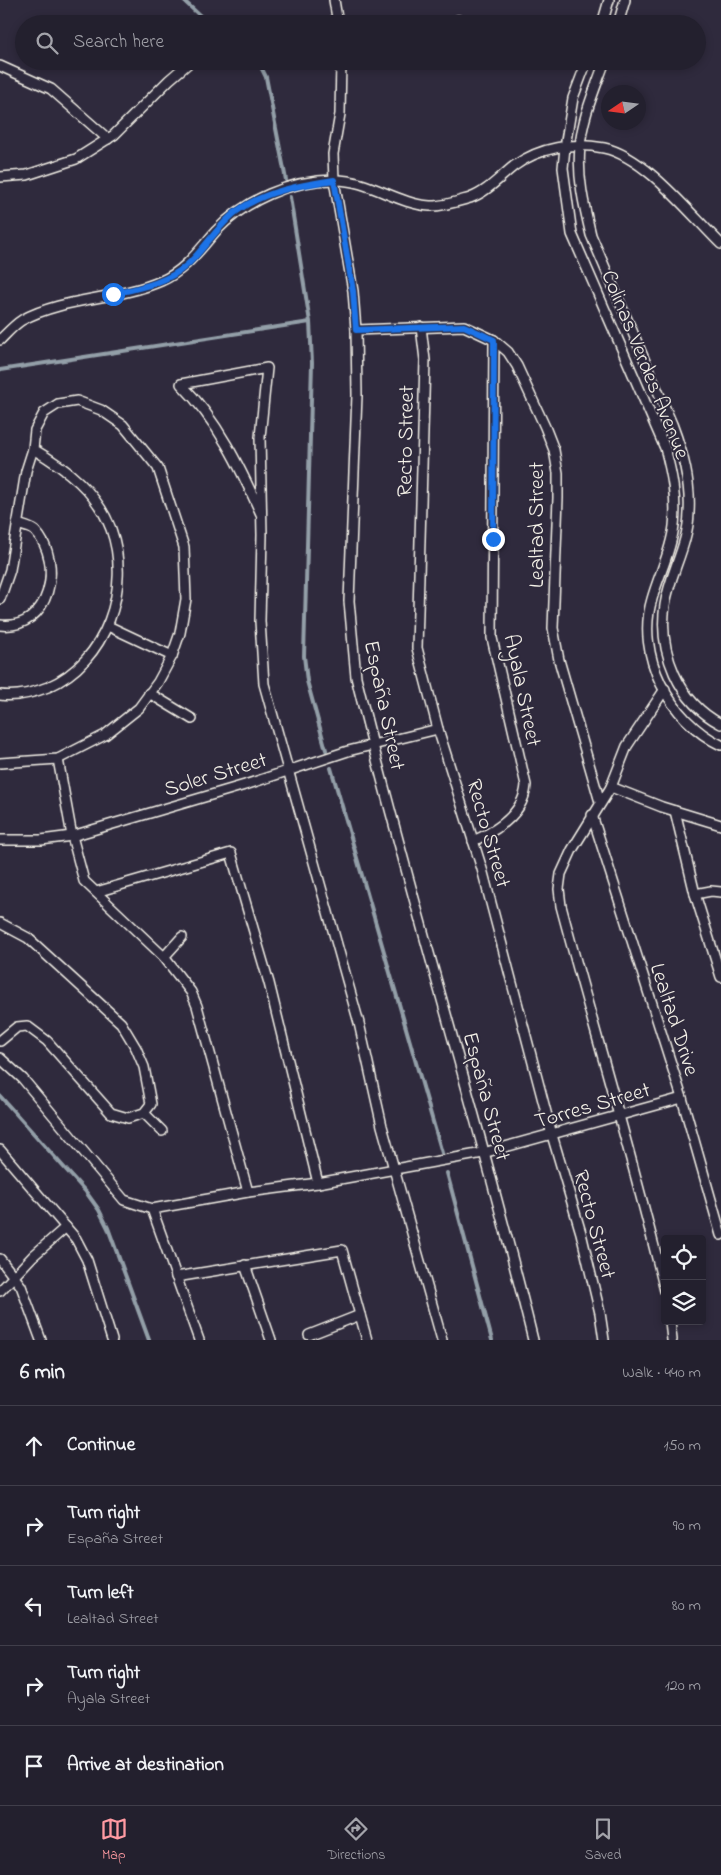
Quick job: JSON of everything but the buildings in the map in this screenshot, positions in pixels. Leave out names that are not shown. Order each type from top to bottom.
[{"type":"street","points":[[334,0],[336,15]]},
{"type":"street","points":[[605,15],[610,0]]},
{"type":"street","points":[[621,15],[625,0]]},
{"type":"street","points":[[0,66],[51,89],[108,139]]},
{"type":"street","points":[[0,177],[27,175],[76,159],[108,139],[181,70]]},
{"type":"street","name":"España Street","points":[[341,70],[340,114],[333,154],[334,180],[353,291],[356,330],[357,395],[353,551],[349,601],[356,677],[483,1153],[509,1241],[533,1340]]},
{"type":"street","name":"Colinas Verdes Avenue","points":[[584,70],[573,98],[563,168],[572,234],[665,448],[671,469],[676,504],[674,528],[668,556],[651,600],[648,619],[648,645],[653,666],[677,710],[690,725],[706,738],[721,745]]},
{"type":"street","name":"Colinas Verdes Avenue","points":[[602,70],[589,107],[580,146],[583,203],[591,235],[672,424],[681,449],[688,481],[689,514],[684,548],[665,603],[663,629],[665,648],[674,674],[690,699],[706,716],[721,724]]},
{"type":"street","points":[[0,340],[20,321],[46,310],[162,281],[187,265],[216,231],[237,211],[294,186],[334,180],[382,191],[411,202],[431,206],[472,197],[525,159],[540,151],[565,146],[607,149],[639,163],[721,244]]},
{"type":"street","name":"Lealtad Street","points":[[356,330],[464,326],[494,340],[508,352],[517,366],[554,450],[558,473],[558,498],[553,628],[559,660],[600,802]]},
{"type":"street","name":"Recto Street","points":[[420,327],[425,360],[417,648],[438,730],[472,841],[552,1135],[581,1233],[600,1313],[604,1340]]},
{"type":"street","name":"Ayala Street","points":[[472,841],[493,832],[513,814],[522,803],[526,785],[492,638],[494,340]]},
{"type":"street","points":[[261,514],[225,439],[198,402],[181,384],[266,368],[260,437],[261,514],[260,621],[264,684],[359,1023],[394,1170],[442,1340]]},
{"type":"street","points":[[0,599],[10,570],[26,471],[34,449],[35,430],[44,413],[58,404],[77,401],[101,410],[123,426],[158,468],[184,547],[186,599],[180,633],[172,656],[139,708],[105,735],[58,759],[0,763]]},
{"type":"street","points":[[0,694],[26,694],[60,681],[82,664],[108,626],[114,607],[118,583],[118,566],[111,530],[104,513],[64,466],[34,449]]},
{"type":"street","points":[[0,624],[20,624],[36,615],[46,595],[50,579],[47,553],[42,542],[34,530],[17,524]]},
{"type":"street","points":[[108,626],[172,656]]},
{"type":"street","points":[[662,1280],[620,1116],[602,1058],[561,906],[559,889],[565,866],[592,815],[611,787],[627,746],[665,689]]},
{"type":"street","points":[[149,693],[192,720]]},
{"type":"street","name":"Soler Street","points":[[0,840],[34,841],[72,836],[245,785],[348,751],[438,730]]},
{"type":"street","points":[[58,759],[72,836],[84,881],[164,957],[191,992],[197,1006],[248,1192]]},
{"type":"street","points":[[611,787],[675,812],[721,825]]},
{"type":"street","points":[[675,812],[695,894],[721,977]]},
{"type":"street","name":"Lealtad Drive","points":[[592,815],[682,1098],[720,1229]]},
{"type":"street","points":[[96,892],[231,853],[268,983],[318,1183]]},
{"type":"street","points":[[695,894],[711,891],[721,892]]},
{"type":"street","points":[[0,923],[28,938],[121,1023],[136,1048],[147,1082],[151,1104],[144,1113],[128,1118],[111,1112],[47,1041],[27,1026],[17,1028],[0,1042]]},
{"type":"street","points":[[164,957],[182,938]]},
{"type":"street","points":[[0,1058],[23,1079],[124,1200],[152,1209],[200,1340]]},
{"type":"street","name":"Torres Street","points":[[152,1209],[248,1192],[318,1183],[483,1153],[682,1098]]},
{"type":"street","points":[[144,1113],[162,1131]]},
{"type":"street","points":[[0,1150],[66,1227],[87,1260],[112,1340]]},
{"type":"street","points":[[0,1291],[33,1256],[66,1227]]},
{"type":"street","points":[[176,1276],[342,1250],[367,1340]]},
{"type":"street","points":[[0,1259],[21,1286],[41,1340]]},
{"type":"street","points":[[245,1265],[271,1340]]},
{"type":"street","points":[[309,1335],[360,1315]]},
{"type":"street","points":[[670,1325],[672,1340]]},
{"type":"waterway","points":[[183,0],[199,15]]},
{"type":"waterway","points":[[262,70],[266,77],[286,180]]},
{"type":"waterway","points":[[290,197],[310,322],[312,363],[304,656],[307,681],[326,750]]},
{"type":"waterway","points":[[0,370],[310,322]]},
{"type":"waterway","points":[[331,768],[442,1153]]},
{"type":"waterway","points":[[0,1096],[86,1192],[99,1210],[108,1228],[149,1340]]},
{"type":"waterway","points":[[447,1173],[492,1340]]},
{"type":"route","points":[[113,294],[162,281],[187,265],[216,231],[237,211],[260,199],[294,186],[334,180],[353,291],[356,330],[464,326],[484,333],[494,340],[493,539]]}]
